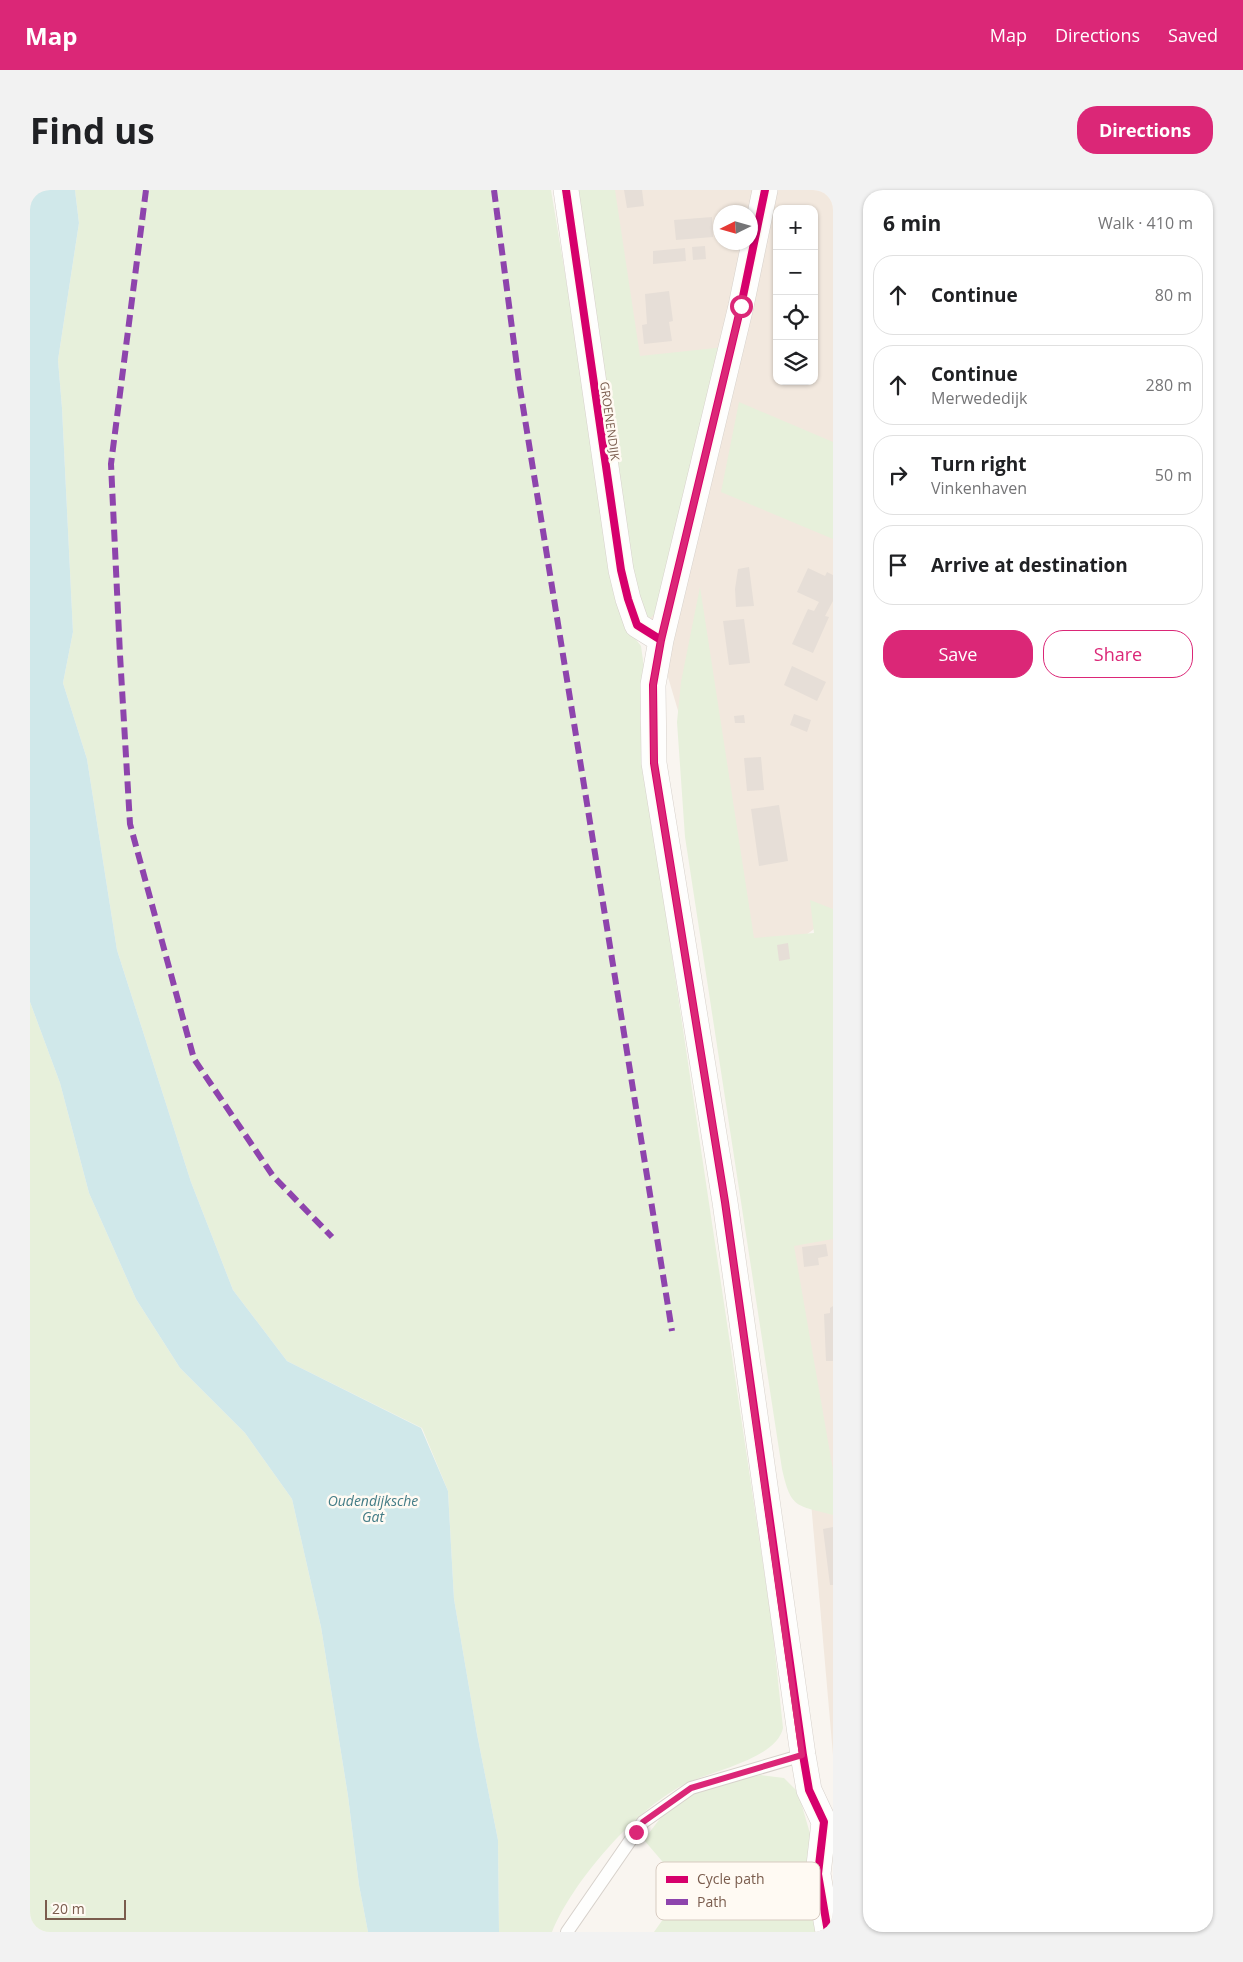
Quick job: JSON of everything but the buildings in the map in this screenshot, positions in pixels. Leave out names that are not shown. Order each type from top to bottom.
[{"type":"street","name":"GROENENDIJK","points":[[566,190],[621,570],[637,625],[661,640]]},
{"type":"street","points":[[765,190],[741,306],[661,640],[653,685],[654,763],[725,1202],[802,1755],[809,1790],[828,1822],[820,1864]]},
{"type":"street","points":[[820,1886],[828,1932]]},
{"type":"lane","points":[[566,1932],[643,1822],[691,1788],[802,1755]]},
{"type":"shaded area","points":[[585,190],[833,190],[833,915],[756,972],[631,553]]},
{"type":"shaded area","points":[[833,1234],[833,1755],[788,1238]]},
{"type":"green space","points":[[75,190],[551,190],[615,572],[627,628],[641,646],[644,668],[640,718],[644,758],[772,1624],[783,1728],[778,1739],[755,1756],[683,1785],[645,1812],[607,1849],[590,1870],[574,1891],[552,1932],[499,1932],[498,1840],[477,1734],[454,1599],[448,1491],[422,1428],[287,1361],[233,1290],[191,1182],[117,950],[87,759],[63,683],[73,632],[58,360],[79,223]]},
{"type":"green space","points":[[569,190],[615,190],[640,356],[725,347],[659,611],[650,618],[638,611]]},
{"type":"green space","points":[[739,402],[833,442],[833,539],[721,492]]},
{"type":"green space","points":[[700,587],[754,938],[814,933],[810,900],[833,909],[833,1239],[794,1246],[833,1470],[833,1515],[803,1507],[797,1503],[789,1492],[782,1469],[685,837],[677,722],[681,682]]},
{"type":"green space","points":[[30,1002],[60,1083],[89,1193],[136,1299],[180,1368],[245,1433],[292,1499],[321,1627],[348,1796],[359,1885],[368,1932],[30,1932]]},
{"type":"green space","points":[[761,1775],[784,1778],[798,1792],[811,1837],[808,1862],[663,1862],[644,1840],[663,1815],[673,1806],[696,1792],[735,1780]]},
{"type":"green space","points":[[662,1920],[814,1920],[816,1932],[654,1932]]},
{"type":"water","name":"Oudendijksche Gat","points":[[30,190],[75,190],[79,223],[58,360],[73,632],[63,683],[87,759],[117,950],[191,1182],[233,1290],[287,1361],[421,1428],[448,1491],[454,1599],[477,1734],[498,1840],[499,1932],[368,1932],[359,1885],[348,1796],[321,1627],[292,1499],[245,1433],[180,1368],[136,1299],[89,1193],[60,1083],[30,1002]]},
{"type":"marked path","points":[[146,190],[111,464],[130,824],[194,1059],[273,1176],[332,1237]]},
{"type":"marked path","points":[[494,190],[519,382],[672,1331]]},
{"type":"cycle path","points":[[566,190],[621,570],[637,625],[661,640]]},
{"type":"cycle path","points":[[765,190],[741,306],[661,640],[653,685],[654,763],[725,1202],[803,1755],[809,1790],[824,1822],[819,1862]]},
{"type":"cycle path","points":[[820,1886],[828,1932]]},
{"type":"route","points":[[636,1832],[643,1822],[691,1788],[802,1755],[725,1202],[654,763],[653,685],[661,640],[741,306]]}]
